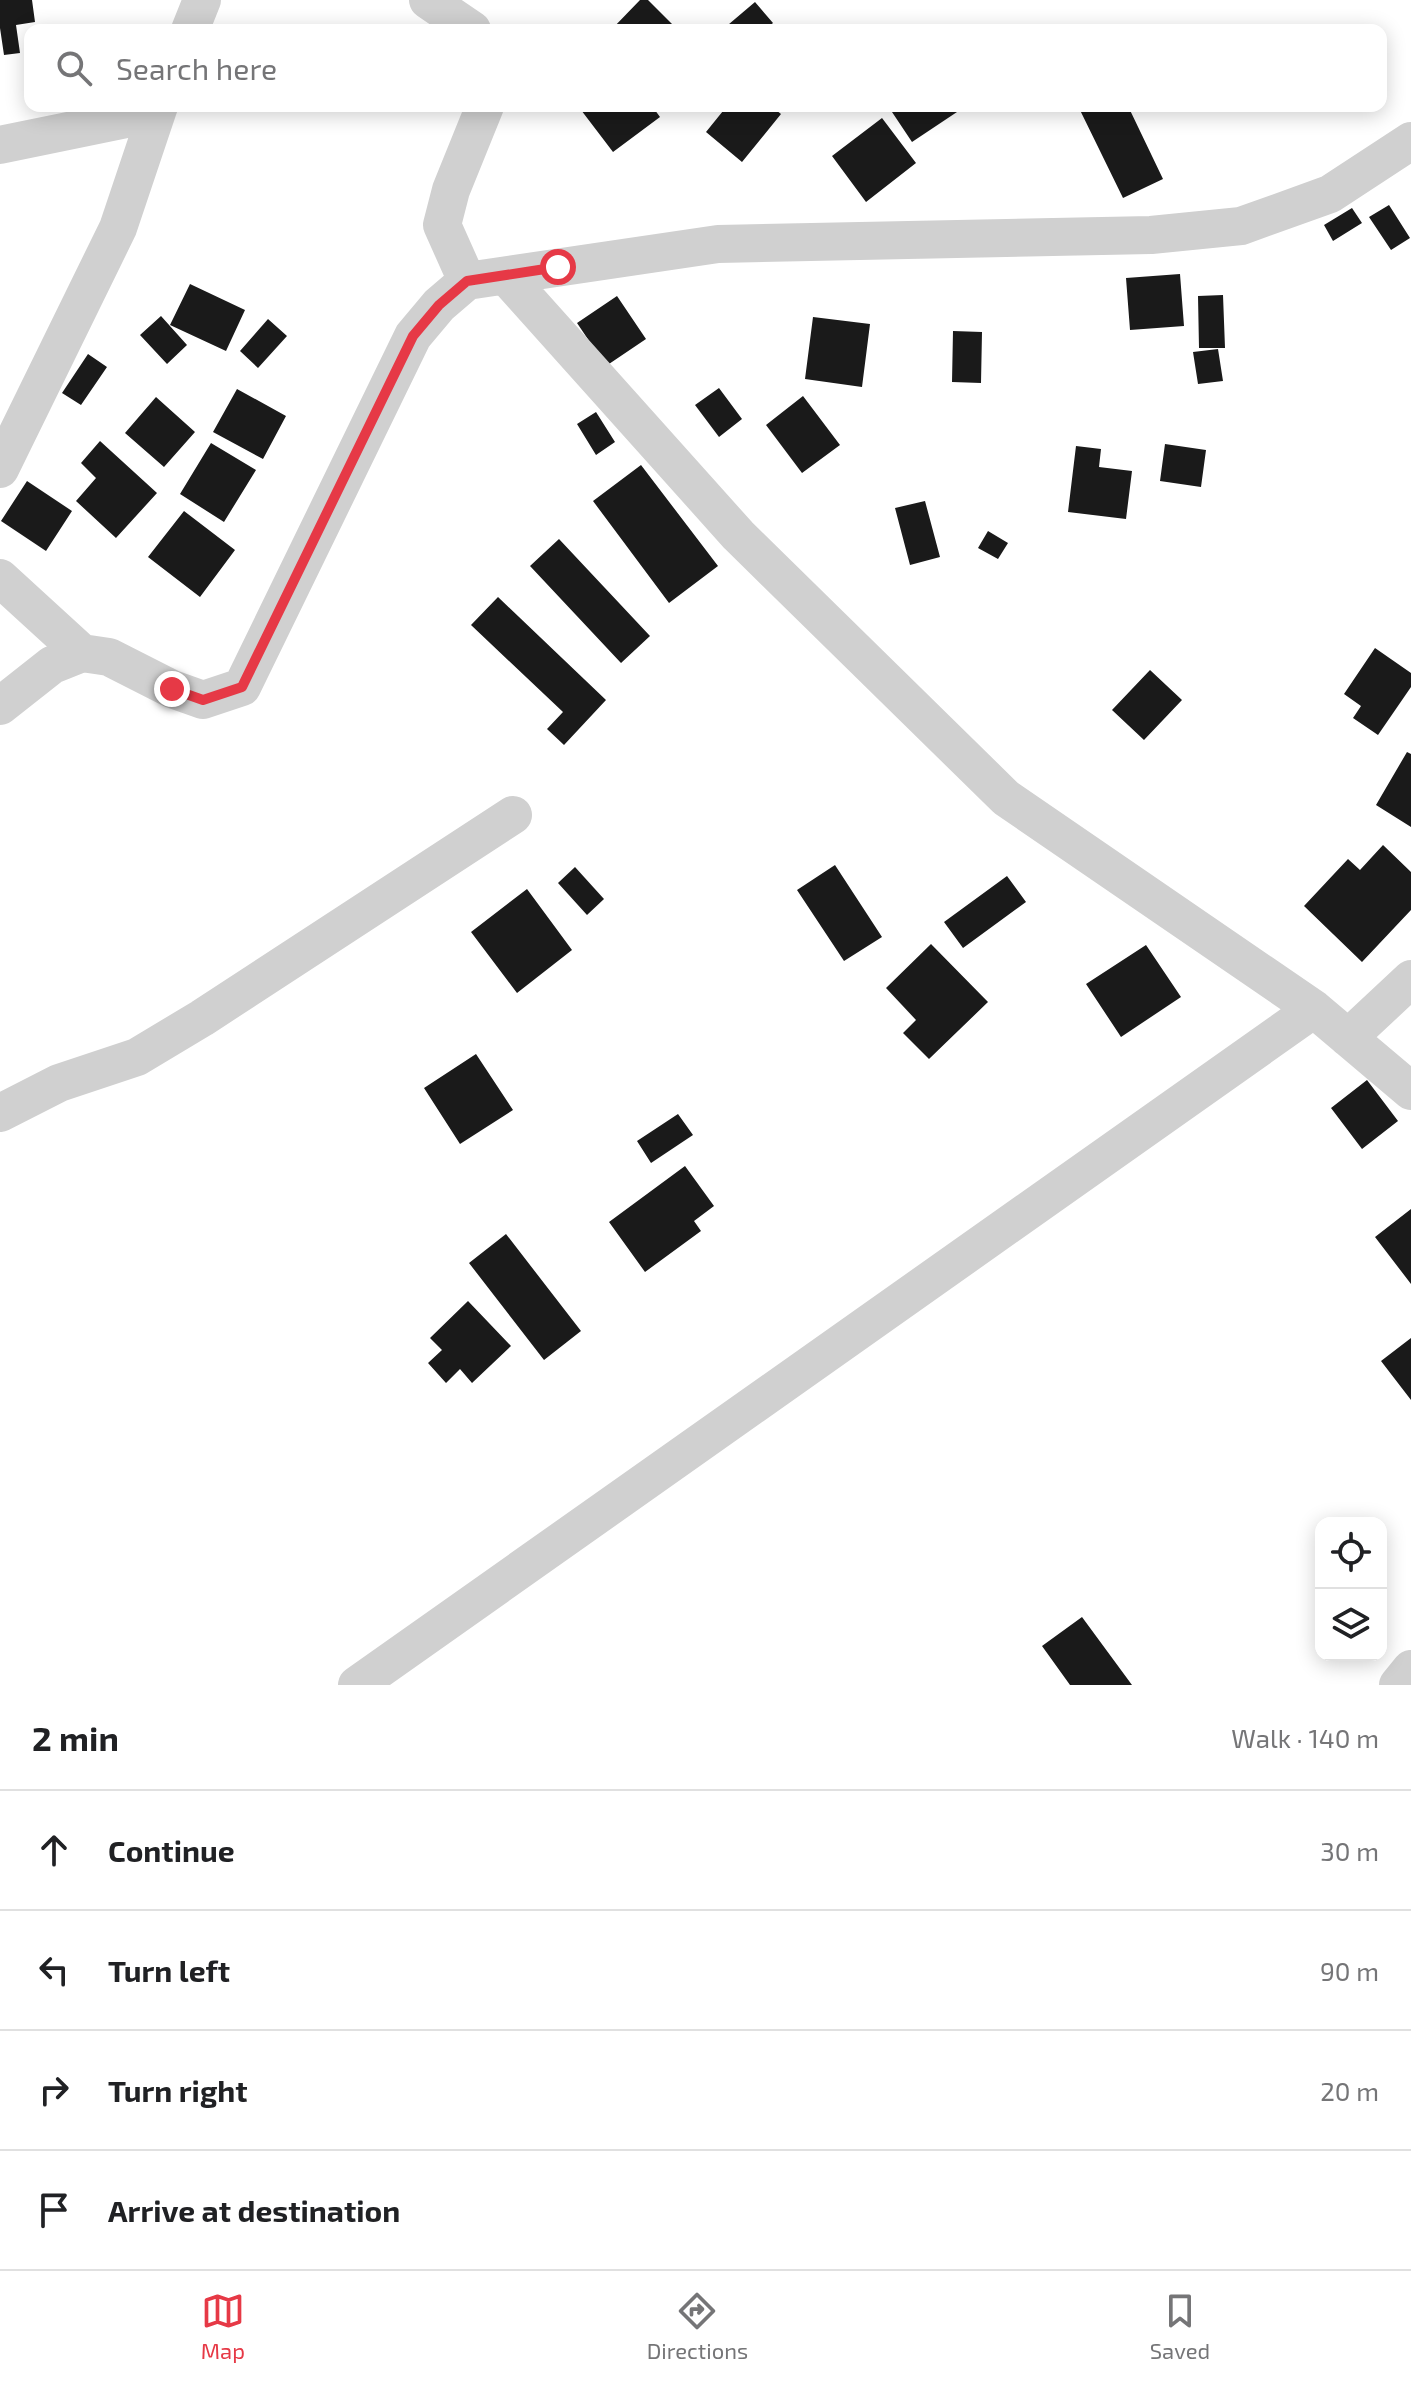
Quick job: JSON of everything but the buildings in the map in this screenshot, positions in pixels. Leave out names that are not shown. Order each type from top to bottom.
[{"type":"street","points":[[192,24],[202,0]]},
{"type":"street","points":[[428,0],[463,24]]},
{"type":"street","points":[[0,145],[149,112]]},
{"type":"street","points":[[0,469],[118,228],[157,112]]},
{"type":"street","points":[[467,281],[442,225],[451,190],[483,112]]},
{"type":"street","points":[[0,706],[52,665],[82,653],[109,657],[172,689],[203,700],[242,687],[413,336],[439,305],[467,281],[718,244],[1151,235],[1241,226],[1330,194],[1411,141]]},
{"type":"street","points":[[506,276],[738,535],[1006,798],[1314,1009],[1411,1091]]},
{"type":"street","points":[[0,578],[82,653]]},
{"type":"street","points":[[0,1113],[59,1083],[137,1057],[513,815]]},
{"type":"street","points":[[1348,1038],[1411,979]]},
{"type":"street","points":[[357,1685],[1314,1009]]},
{"type":"street","points":[[1398,1685],[1411,1669]]},
{"type":"route","points":[[172,689],[203,700],[242,687],[413,336],[439,305],[467,281],[558,267]]}]
